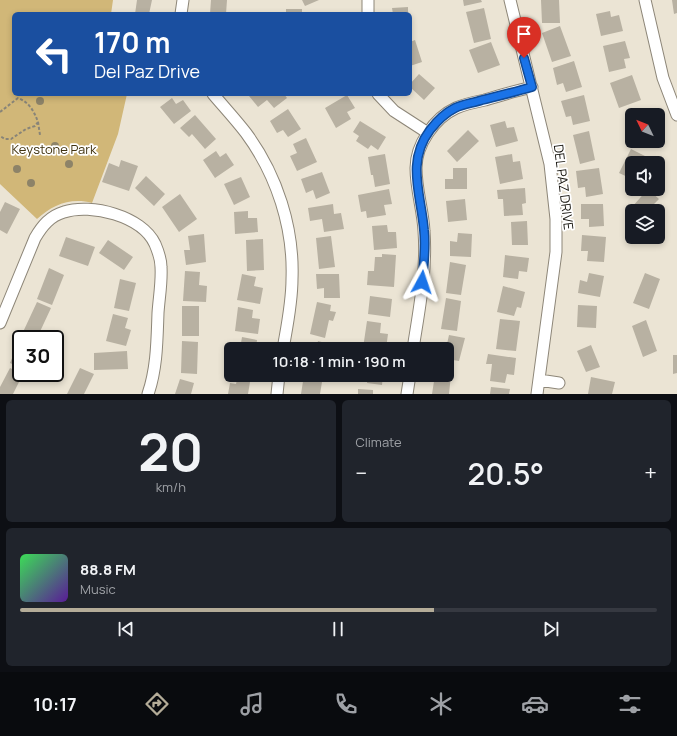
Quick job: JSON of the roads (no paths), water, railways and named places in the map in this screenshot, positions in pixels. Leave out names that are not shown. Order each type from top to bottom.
[{"type":"street","points":[[181,12],[183,0]]},
{"type":"street","points":[[368,0],[368,12]]},
{"type":"street","name":"DEL PAZ DRIVE","points":[[510,0],[550,164],[556,219],[556,252],[537,394]]},
{"type":"street","points":[[644,0],[663,78],[677,115]]},
{"type":"street","points":[[414,342],[425,249],[424,230],[416,179],[418,153],[428,133],[444,115],[455,108],[532,87]]},
{"type":"street","points":[[215,96],[247,134],[257,150],[267,167],[283,207],[291,249],[292,280],[284,342]]},
{"type":"street","points":[[380,96],[394,111],[428,133]]},
{"type":"street","points":[[0,322],[35,238],[42,226],[63,212],[77,209],[96,210],[127,218],[137,223],[146,231],[155,243],[161,266],[154,372],[148,394]]},
{"type":"street","points":[[539,380],[559,383]]},
{"type":"street","points":[[277,394],[279,382]]},
{"type":"street","points":[[407,394],[409,382]]},
{"type":"park label","name":"Keystone Park","points":[[54,149]]}]
